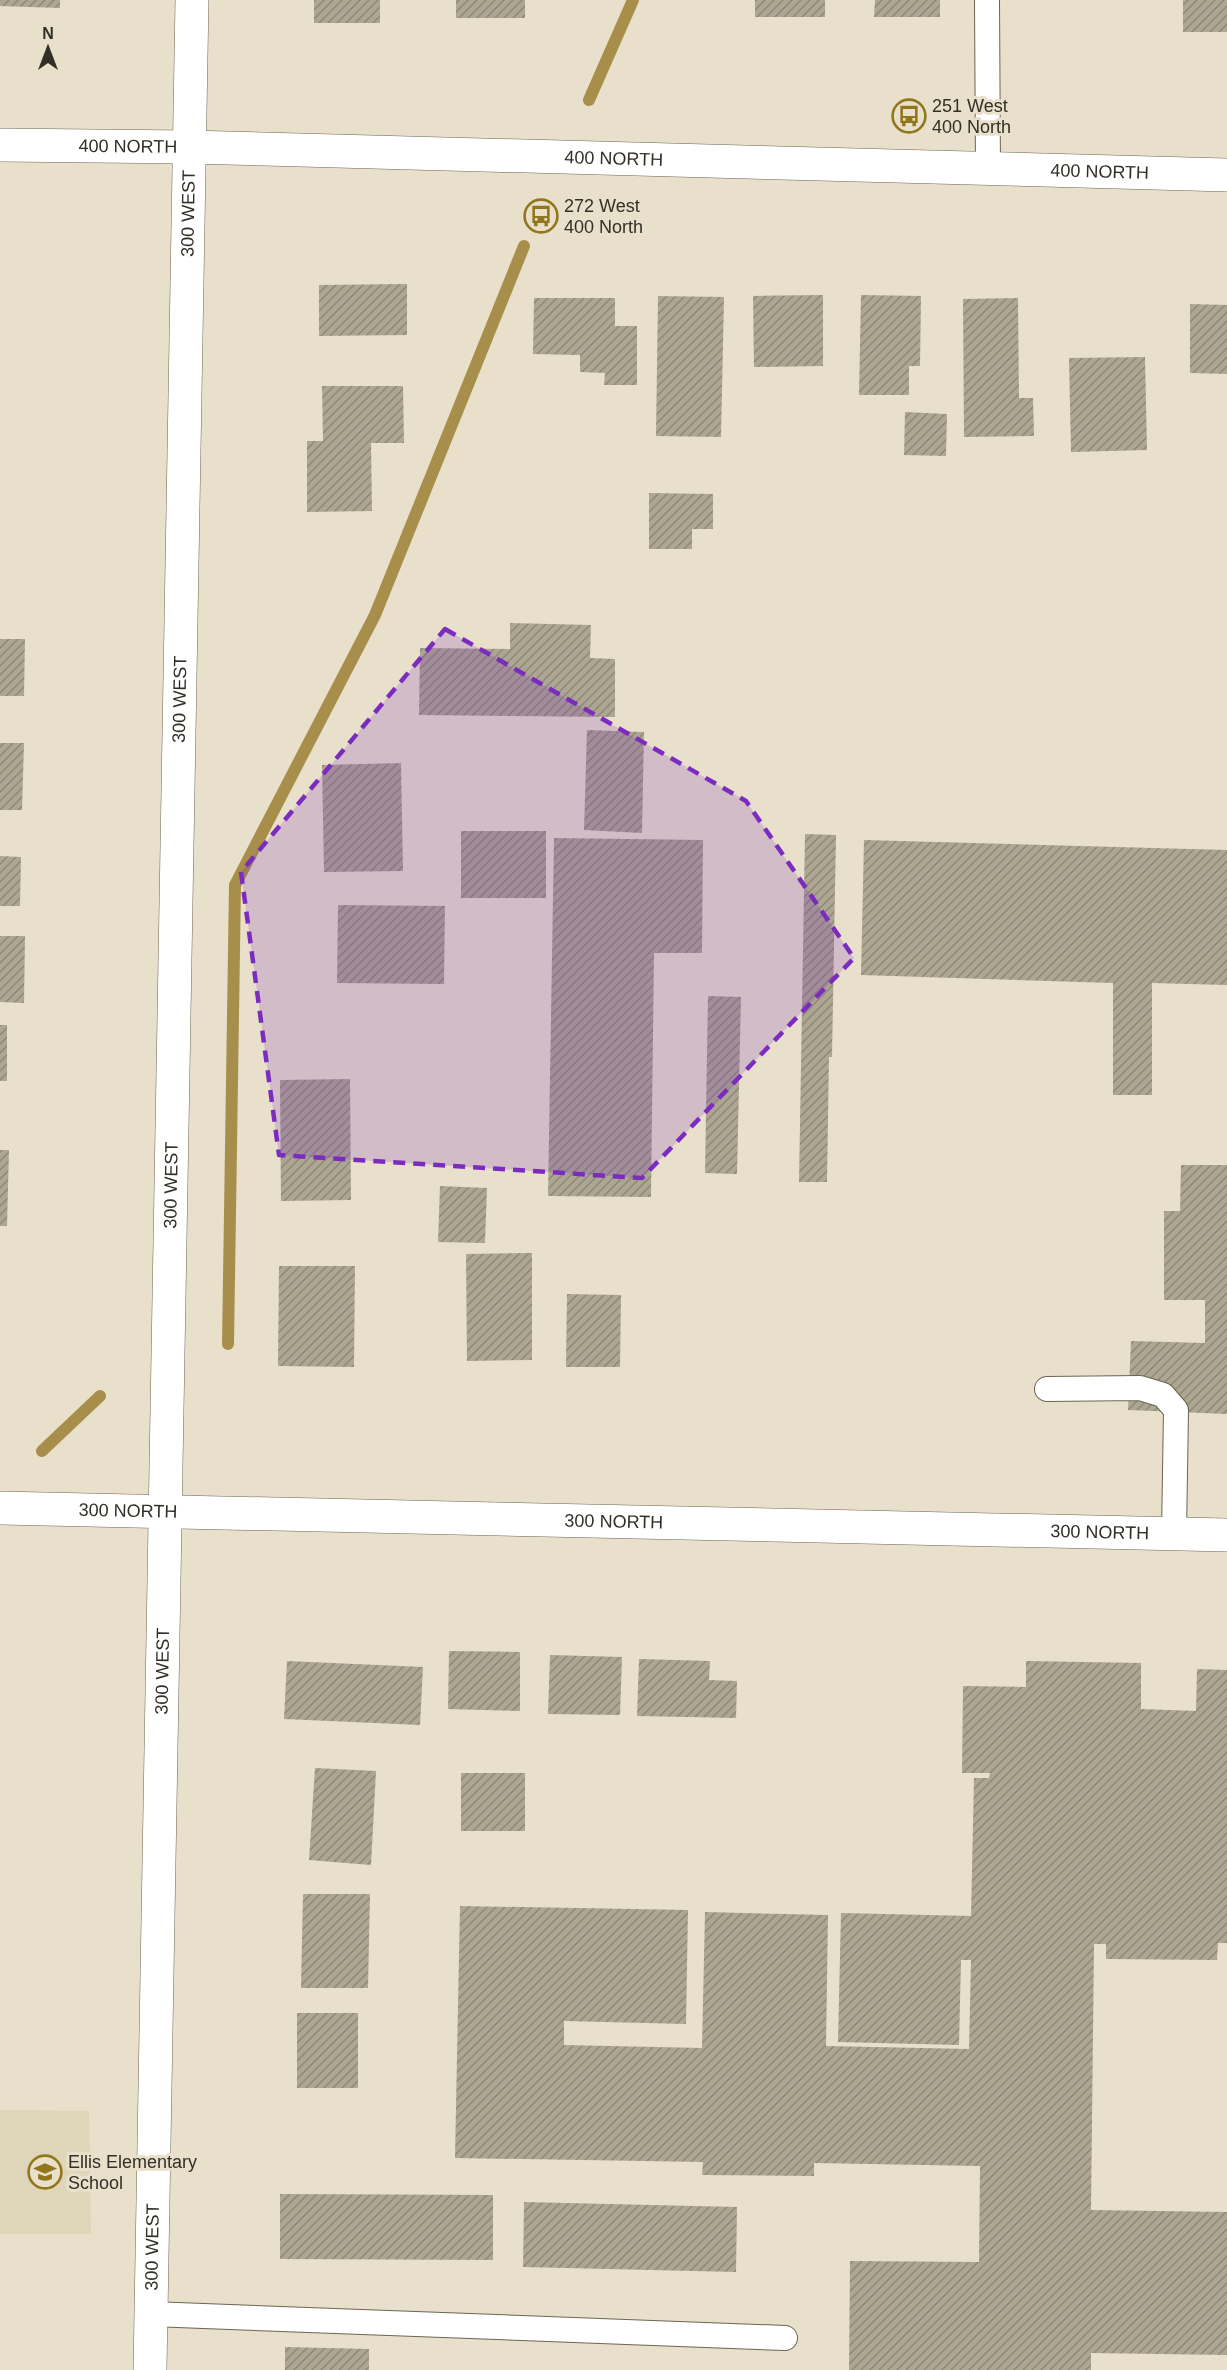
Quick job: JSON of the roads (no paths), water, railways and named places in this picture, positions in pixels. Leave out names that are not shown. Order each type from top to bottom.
[{"type":"street","name":"300 WEST","points":[[150,2370],[192,0]]},
{"type":"street","name":"400 NORTH","points":[[0,145],[189,147],[1227,175]]},
{"type":"street","name":"300 NORTH","points":[[0,1508],[1227,1535]]},
{"type":"lane","points":[[987,0],[988,169]]},
{"type":"lane","points":[[1047,1389],[1140,1388],[1163,1395],[1176,1410],[1174,1534]]},
{"type":"lane","points":[[151,2314],[785,2338]]},
{"type":"waterway","points":[[589,100],[633,0]]},
{"type":"waterway","points":[[228,1344],[235,885],[375,615],[524,246]]},
{"type":"waterway","points":[[42,1451],[100,1396]]},
{"type":"place","name":"251 West 400 North","points":[[909,116]]},
{"type":"place","name":"272 West 400 North","points":[[541,216]]},
{"type":"place","name":"Ellis Elementary School","points":[[45,2172]]}]
